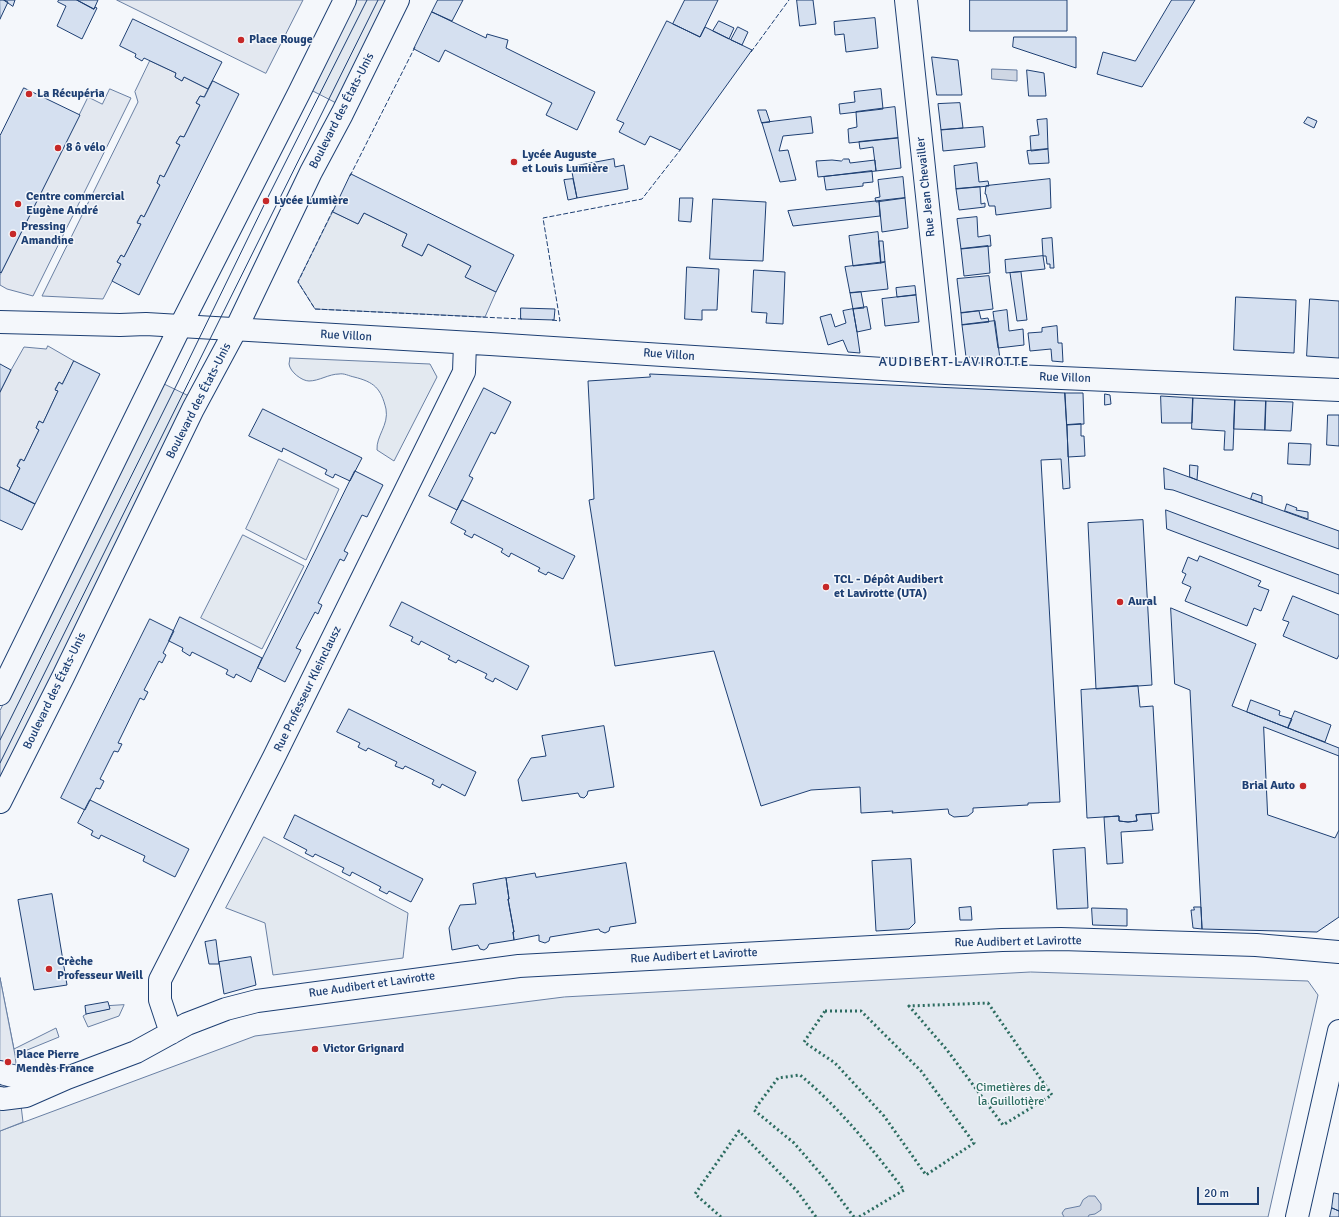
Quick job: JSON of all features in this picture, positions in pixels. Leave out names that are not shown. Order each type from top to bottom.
[{"type":"street","points":[[0,694],[180,327],[300,93],[345,0]]},
{"type":"street","name":"Boulevard des États-Unis","points":[[0,802],[63,677],[193,408],[236,329],[311,172],[342,114],[398,0]]},
{"type":"street","name":"Rue Jean Chevailler","points":[[906,0],[946,373]]},
{"type":"street","name":"Rue Villon","points":[[0,322],[120,325],[146,324],[466,343],[506,344],[946,373],[1339,390]]},
{"type":"street","name":"Rue Professeur Kleinclausz","points":[[171,1033],[160,1000],[160,980],[274,757],[464,372],[466,343]]},
{"type":"street","name":"Rue Audibert et Lavirotte","points":[[0,1098],[26,1096],[67,1078],[136,1052],[187,1024],[257,1001],[520,966],[988,941],[1061,939],[1256,945],[1339,952]]},
{"type":"street","points":[[1297,1217],[1339,1031]]},
{"type":"street","name":"Rue Audibert et Lavirotte","points":[[0,1072],[32,1081],[67,1078]]},
{"type":"green space","points":[[353,0],[392,0],[340,105],[309,89]]},
{"type":"green space","points":[[333,212],[358,224],[364,213],[407,234],[402,246],[422,256],[428,244],[471,266],[466,277],[496,292],[485,317],[315,309],[298,282]]},
{"type":"green space","points":[[290,358],[430,364],[437,377],[394,461],[377,450],[378,440],[386,420],[386,409],[382,396],[376,387],[367,381],[343,374],[335,374],[313,381],[306,381],[297,376],[292,370],[289,364]]},
{"type":"green space","points":[[162,383],[193,398],[0,789],[0,711]]},
{"type":"green space","points":[[279,459],[339,489],[306,560],[246,529]]},
{"type":"green space","points":[[243,535],[304,566],[262,649],[201,618]]},
{"type":"green space","points":[[264,837],[408,913],[403,958],[273,975],[265,923],[226,908]]},
{"type":"green space","name":"Cimetières de la Guillotière","points":[[1031,972],[1308,981],[1318,995],[1268,1217],[0,1217],[0,1131],[255,1036],[564,997]]},
{"type":"green space","points":[[0,978],[14,1049],[56,1028],[59,1037],[15,1055],[0,1047]]},
{"type":"green space","points":[[124,1005],[119,1016],[88,1027],[83,1016],[88,1013],[109,1009],[109,1006]]},
{"type":"shaded area","name":"Place Rouge","points":[[117,0],[303,0],[266,73]]},
{"type":"shaded area","points":[[150,61],[176,73],[175,77],[182,81],[184,77],[208,89],[204,97],[200,96],[196,103],[200,105],[184,137],[180,136],[176,143],[180,145],[164,177],[160,176],[157,183],[160,185],[144,217],[141,215],[137,222],[141,224],[124,257],[121,255],[117,262],[121,264],[103,299],[42,296],[138,102],[135,92]]},
{"type":"shaded area","points":[[992,69],[1017,70],[1017,81],[992,79]]},
{"type":"shaded area","points":[[110,89],[131,98],[33,296],[7,289],[0,285],[0,275],[88,97],[102,104]]},
{"type":"shaded area","points":[[48,346],[74,361],[62,384],[59,382],[55,389],[58,391],[43,423],[39,421],[36,428],[39,430],[24,461],[20,459],[17,466],[20,468],[9,491],[0,487],[0,392],[24,347],[46,349]]},
{"type":"shaded area","name":"Place Pierre Mendès France","points":[[0,978],[15,1055],[23,1122],[0,1131]]},
{"type":"shaded area","points":[[1089,1196],[1095,1196],[1101,1204],[1101,1210],[1095,1214],[1089,1215],[1088,1217],[1064,1217],[1062,1213],[1065,1209],[1080,1206],[1083,1200]]},
{"type":"building","points":[[0,0],[8,2],[0,19]]},
{"type":"building","points":[[4,0],[15,0],[13,6]]},
{"type":"building","points":[[59,0],[77,0],[94,9],[95,7],[97,8],[82,39],[57,26],[66,6],[58,2]]},
{"type":"building","points":[[77,0],[98,0],[94,9]]},
{"type":"building","points":[[438,0],[463,0],[452,21],[432,12]]},
{"type":"building","points":[[685,0],[718,0],[700,37],[673,24]]},
{"type":"building","points":[[797,0],[813,0],[816,24],[800,26]]},
{"type":"building","points":[[970,0],[1067,0],[1067,31],[970,31]]},
{"type":"building","points":[[1172,0],[1195,0],[1142,87],[1097,74],[1103,52],[1135,61]]},
{"type":"building","points":[[432,12],[486,38],[487,34],[508,40],[506,48],[595,92],[577,130],[546,115],[552,103],[445,50],[439,62],[414,49]]},
{"type":"building","points":[[875,18],[878,48],[846,52],[844,34],[835,35],[834,22]]},
{"type":"building","points":[[133,19],[222,62],[208,89],[184,77],[182,81],[175,77],[176,73],[144,58],[142,61],[135,57],[136,54],[120,46]]},
{"type":"building","points":[[667,21],[700,37],[705,27],[752,50],[680,150],[650,136],[645,145],[619,132],[624,123],[617,120]]},
{"type":"building","points":[[719,21],[734,28],[729,39],[713,31]]},
{"type":"building","points":[[738,27],[748,32],[742,45],[731,40]]},
{"type":"building","points":[[1014,37],[1076,37],[1076,68],[1013,47]]},
{"type":"building","points":[[932,57],[958,60],[962,95],[937,95]]},
{"type":"building","points":[[1027,70],[1044,73],[1046,96],[1029,96]]},
{"type":"building","points":[[213,81],[239,94],[139,295],[112,281],[121,264],[117,262],[121,255],[124,257],[141,224],[137,223],[141,215],[144,217],[160,185],[157,183],[160,175],[164,177],[180,145],[176,143],[180,136],[184,137],[200,105],[196,103],[200,96],[204,97]]},
{"type":"building","name":"Centre commercial Eugène André","points":[[24,88],[80,115],[1,273],[0,136]]},
{"type":"building","points":[[881,89],[883,109],[840,114],[839,104],[855,102],[854,92]]},
{"type":"building","points":[[960,103],[963,128],[941,130],[938,104]]},
{"type":"building","points":[[895,107],[898,138],[849,143],[848,129],[857,127],[856,112]]},
{"type":"building","points":[[758,110],[766,110],[770,122],[762,123]]},
{"type":"building","points":[[811,117],[813,133],[783,136],[779,151],[788,150],[796,180],[780,182],[762,123]]},
{"type":"building","points":[[1308,117],[1317,121],[1314,128],[1304,123]]},
{"type":"building","points":[[1047,119],[1048,149],[1031,151],[1030,136],[1039,135],[1037,120]]},
{"type":"building","points":[[983,127],[985,147],[943,151],[941,130]]},
{"type":"building","points":[[898,138],[901,168],[876,171],[873,147],[860,149],[859,142]]},
{"type":"building","points":[[1048,149],[1049,163],[1029,164],[1027,151]]},
{"type":"building","points":[[614,159],[615,167],[624,165],[628,189],[577,198],[571,167]]},
{"type":"building","points":[[844,159],[849,159],[850,163],[875,160],[876,171],[818,177],[816,161],[841,161]]},
{"type":"building","points":[[977,163],[979,182],[988,181],[989,186],[956,189],[954,166]]},
{"type":"building","points":[[872,171],[873,182],[863,183],[863,186],[826,190],[824,177]]},
{"type":"building","points":[[351,174],[514,255],[496,292],[465,277],[471,266],[428,244],[422,256],[402,246],[407,234],[364,213],[358,224],[333,212]]},
{"type":"building","points":[[903,177],[905,198],[876,202],[875,198],[880,197],[878,180]]},
{"type":"building","points":[[573,179],[577,198],[568,200],[564,180]]},
{"type":"building","points":[[1050,179],[1051,208],[996,215],[995,206],[989,206],[985,194],[986,186]]},
{"type":"building","points":[[980,187],[981,204],[985,203],[985,207],[959,210],[956,189]]},
{"type":"building","points":[[680,198],[693,198],[691,222],[679,221]]},
{"type":"building","points":[[905,198],[908,228],[882,232],[879,201]]},
{"type":"building","points":[[713,199],[766,202],[763,261],[710,259]]},
{"type":"building","points":[[879,201],[880,216],[793,226],[788,211]]},
{"type":"building","points":[[977,217],[978,237],[990,235],[991,246],[961,249],[957,219]]},
{"type":"building","points":[[878,232],[881,263],[853,266],[849,236]]},
{"type":"building","points":[[1052,238],[1054,268],[1050,268],[1050,264],[1047,264],[1046,256],[1043,256],[1042,239]]},
{"type":"building","points":[[879,241],[883,241],[885,262],[881,263]]},
{"type":"building","points":[[988,246],[990,273],[964,276],[961,249]]},
{"type":"building","points":[[1043,256],[1045,269],[1006,273],[1005,260]]},
{"type":"building","points":[[885,262],[888,289],[850,293],[845,267]]},
{"type":"building","points":[[687,267],[719,269],[717,310],[702,310],[702,320],[685,319]]},
{"type":"building","points":[[754,270],[785,272],[783,324],[766,323],[767,313],[752,312]]},
{"type":"building","points":[[1021,272],[1027,320],[1017,321],[1010,273]]},
{"type":"building","points":[[989,276],[993,309],[961,313],[957,279]]},
{"type":"building","points":[[915,286],[916,295],[897,297],[896,288]]},
{"type":"building","points":[[861,292],[864,308],[853,309],[850,293]]},
{"type":"building","points":[[916,295],[919,322],[885,326],[882,299]]},
{"type":"building","points":[[1236,297],[1296,300],[1294,353],[1234,350]]},
{"type":"building","points":[[1310,299],[1339,301],[1339,358],[1307,356]]},
{"type":"building","points":[[867,307],[871,329],[857,332],[853,309]]},
{"type":"building","points":[[521,308],[555,309],[554,320],[521,319]]},
{"type":"building","points":[[853,309],[860,353],[848,352],[843,340],[828,345],[820,317],[831,314],[835,327],[846,323],[843,311]]},
{"type":"building","points":[[1007,310],[1009,331],[1023,329],[1024,345],[998,348],[993,312]]},
{"type":"building","points":[[979,311],[981,319],[988,318],[989,322],[962,325],[961,313]]},
{"type":"building","points":[[995,321],[1000,359],[966,357],[962,325]]},
{"type":"building","points":[[1057,326],[1058,343],[1062,343],[1063,362],[1052,361],[1051,349],[1030,351],[1028,333],[1042,332],[1042,328]]},
{"type":"building","points":[[74,361],[100,374],[35,504],[9,491],[20,468],[17,466],[21,459],[24,461],[39,430],[36,428],[39,421],[43,423],[58,391],[55,390],[59,382],[62,384]]},
{"type":"building","points":[[0,364],[11,370],[0,392]]},
{"type":"building","name":"TCL - Dépôt Audibert et Lavirotte (UTA)","points":[[650,374],[1065,393],[1070,488],[1063,489],[1061,459],[1041,460],[1060,802],[1028,803],[1028,805],[973,808],[973,812],[968,816],[954,817],[949,814],[948,809],[892,813],[893,811],[861,813],[860,787],[811,790],[761,806],[714,651],[615,666],[589,500],[594,499],[588,381],[650,377]]},
{"type":"building","points":[[484,388],[511,402],[495,434],[491,432],[469,476],[473,478],[457,510],[429,496]]},
{"type":"building","points":[[1065,393],[1083,393],[1084,424],[1067,425]]},
{"type":"building","points":[[1105,394],[1110,395],[1111,404],[1105,405]]},
{"type":"building","points":[[1161,396],[1193,398],[1192,423],[1162,423]]},
{"type":"building","points":[[1193,398],[1235,400],[1233,450],[1224,450],[1225,431],[1192,429]]},
{"type":"building","points":[[1235,400],[1266,401],[1265,430],[1234,429]]},
{"type":"building","points":[[1266,401],[1293,402],[1291,431],[1265,430]]},
{"type":"building","points":[[263,409],[362,458],[350,481],[335,474],[333,478],[325,474],[327,470],[283,448],[282,452],[249,436]]},
{"type":"building","points":[[1328,415],[1339,415],[1339,446],[1327,445]]},
{"type":"building","points":[[1081,424],[1081,436],[1084,436],[1085,456],[1068,457],[1067,425]]},
{"type":"building","points":[[1289,443],[1311,444],[1310,465],[1288,464]]},
{"type":"building","points":[[1190,465],[1198,466],[1197,480],[1190,477]]},
{"type":"building","points":[[1164,468],[1339,531],[1339,549],[1173,490],[1165,489]]},
{"type":"building","points":[[355,471],[383,485],[367,517],[362,515],[344,551],[348,553],[344,561],[340,559],[318,603],[322,605],[318,614],[315,612],[296,648],[301,650],[285,682],[258,668]]},
{"type":"building","points":[[0,487],[35,504],[22,530],[0,520]]},
{"type":"building","points":[[1253,493],[1262,496],[1262,503],[1251,499]]},
{"type":"building","points":[[462,500],[575,556],[563,579],[548,572],[546,575],[538,571],[540,568],[511,553],[509,557],[501,552],[503,549],[474,534],[472,538],[464,534],[466,531],[451,523]]},
{"type":"building","points":[[1287,504],[1297,508],[1296,510],[1308,512],[1308,519],[1285,511]]},
{"type":"building","points":[[1166,510],[1339,575],[1339,594],[1167,529]]},
{"type":"building","name":"Aural","points":[[1143,520],[1152,685],[1096,689],[1088,523]]},
{"type":"building","points":[[1200,556],[1261,581],[1258,586],[1269,590],[1261,611],[1254,608],[1247,626],[1185,601],[1191,587],[1182,583],[1186,574],[1182,572],[1188,557],[1197,561]]},
{"type":"building","points":[[1293,596],[1339,615],[1339,655],[1337,659],[1283,636],[1289,622],[1283,620]]},
{"type":"building","points":[[402,602],[529,666],[517,690],[495,678],[493,682],[485,678],[487,674],[458,660],[456,663],[448,659],[450,656],[421,641],[419,645],[411,641],[413,637],[390,626]]},
{"type":"building","points":[[1171,608],[1256,644],[1232,706],[1339,748],[1339,917],[1317,932],[1202,929],[1190,690],[1175,684]]},
{"type":"building","points":[[180,617],[262,658],[251,682],[236,674],[234,678],[226,674],[228,670],[192,652],[190,656],[182,651],[183,648],[169,641]]},
{"type":"building","points":[[150,619],[174,631],[163,653],[166,655],[162,663],[159,661],[144,690],[148,692],[144,700],[140,698],[118,743],[122,744],[118,752],[114,751],[100,779],[104,781],[100,789],[96,788],[85,810],[61,798]]},
{"type":"building","points":[[1138,686],[1140,707],[1153,706],[1159,813],[1136,815],[1137,821],[1128,822],[1119,821],[1119,816],[1087,818],[1081,690]]},
{"type":"building","points":[[1251,700],[1280,711],[1279,715],[1292,719],[1288,728],[1247,712]]},
{"type":"building","points":[[349,709],[476,772],[465,796],[442,784],[440,788],[432,784],[434,780],[405,766],[403,769],[395,766],[397,762],[368,748],[366,751],[358,747],[360,743],[337,732]]},
{"type":"building","points":[[1295,711],[1331,725],[1325,742],[1288,728]]},
{"type":"building","points":[[604,726],[614,787],[588,791],[584,798],[580,797],[578,793],[522,801],[518,780],[531,758],[546,756],[542,736]]},
{"type":"building","name":"Brial Auto","points":[[1264,727],[1339,756],[1339,830],[1335,838],[1268,815]]},
{"type":"building","points":[[90,800],[189,849],[175,877],[143,861],[145,856],[101,835],[99,839],[91,835],[93,831],[78,823]]},
{"type":"building","points":[[1151,814],[1153,830],[1121,832],[1123,863],[1107,864],[1104,817],[1119,816],[1119,821],[1128,822],[1137,821],[1136,815]]},
{"type":"building","points":[[295,815],[423,879],[411,902],[389,891],[387,894],[379,890],[381,887],[352,872],[350,876],[342,872],[344,868],[315,854],[313,857],[305,853],[307,850],[284,838]]},
{"type":"building","points":[[1085,848],[1088,908],[1057,909],[1053,850]]},
{"type":"building","points":[[911,859],[915,923],[909,929],[876,931],[872,861]]},
{"type":"building","points":[[626,863],[636,923],[610,927],[609,931],[605,933],[599,929],[550,937],[549,941],[545,943],[539,941],[539,935],[514,940],[506,878],[535,873],[536,877]]},
{"type":"building","points":[[506,878],[514,940],[489,944],[484,950],[480,949],[478,945],[452,950],[449,928],[460,905],[476,904],[473,884]]},
{"type":"building","points":[[52,894],[67,985],[34,990],[18,900]]},
{"type":"building","points":[[971,907],[972,920],[960,920],[959,908]]},
{"type":"building","points":[[1194,907],[1201,907],[1202,929],[1193,928],[1191,910],[1194,910]]},
{"type":"building","points":[[1092,908],[1127,909],[1127,926],[1093,925]]},
{"type":"building","points":[[216,940],[219,964],[209,964],[205,942]]},
{"type":"building","points":[[251,957],[256,985],[224,994],[219,962]]},
{"type":"building","points":[[108,1002],[110,1009],[86,1014],[85,1006]]},
{"type":"building","points":[[1334,1193],[1339,1194],[1339,1211],[1332,1208]]},
{"type":"building","points":[[1332,1208],[1339,1211],[1339,1217],[1330,1217]]},
{"type":"tram line","points":[[0,740],[367,0]]},
{"type":"tram line","points":[[0,763],[378,0]]},
{"type":"hedge","points":[[988,1003],[1052,1095],[1003,1125],[947,1050],[909,1006],[988,1003]]},
{"type":"hedge","points":[[825,1011],[861,1011],[921,1071],[974,1143],[926,1175],[884,1116],[835,1063],[804,1042],[825,1011]]},
{"type":"hedge","points":[[854,1217],[827,1181],[794,1143],[754,1110],[778,1078],[800,1075],[815,1088],[842,1115],[880,1159],[904,1190],[859,1217]]},
{"type":"hedge","points":[[721,1217],[695,1194],[739,1131],[797,1191],[816,1217]]},
{"type":"fence","points":[[751,52],[789,0]]},
{"type":"fence","points":[[350,176],[415,47]]},
{"type":"fence","points":[[552,320],[560,321],[543,218],[642,199],[681,149]]},
{"type":"fence","points":[[333,210],[298,282],[315,309],[522,319]]},
{"type":"place","name":"Place Rouge","points":[[241,40]]},
{"type":"place","name":"La Récupéria","points":[[29,94]]},
{"type":"place","name":"8 ô vélo","points":[[58,148]]},
{"type":"place","name":"Lycée Auguste et Louis Lumière","points":[[514,162]]},
{"type":"place","name":"Lycée Lumière","points":[[266,201]]},
{"type":"place","name":"Centre commercial Eugène André","points":[[18,204]]},
{"type":"place","name":"Pressing Amandine","points":[[13,234]]},
{"type":"place","name":"TCL - Dépôt Audibert et Lavirotte (UTA)","points":[[826,587]]},
{"type":"place","name":"Aural","points":[[1120,602]]},
{"type":"place","name":"Brial Auto","points":[[1303,786]]},
{"type":"place","name":"Crèche Professeur Weill","points":[[49,969]]},
{"type":"place","name":"Victor Grignard","points":[[315,1049]]},
{"type":"place","name":"Place Pierre Mendès France","points":[[8,1062]]},
{"type":"district","name":"AUDIBERT-LAVIROTTE","points":[[954,362]]}]
